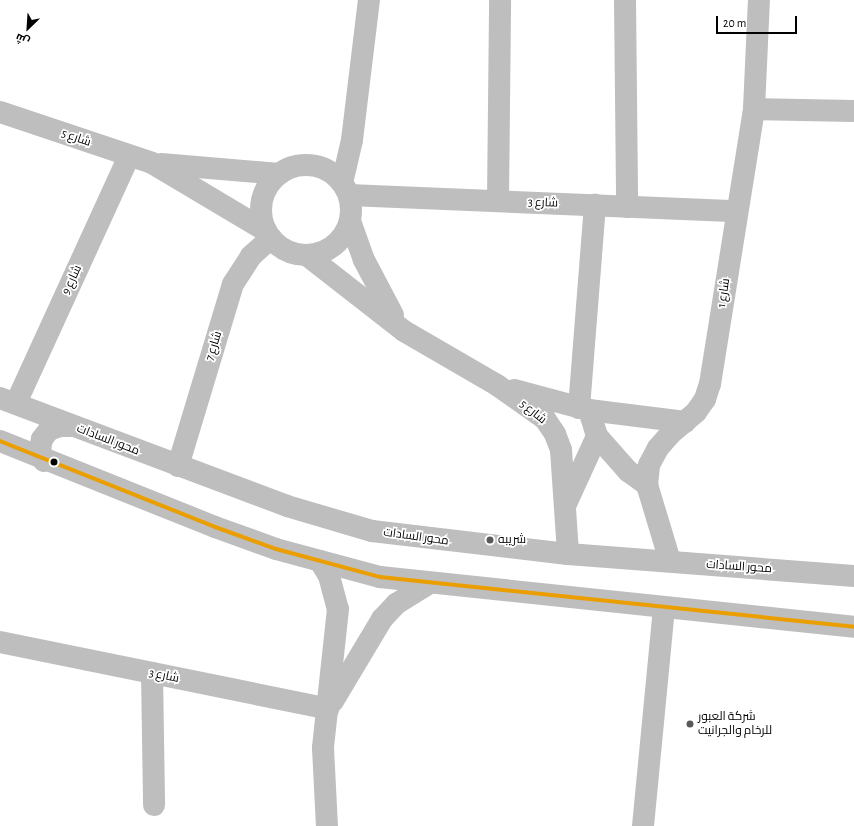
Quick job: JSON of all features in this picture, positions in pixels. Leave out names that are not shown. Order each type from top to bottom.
[{"type":"street","points":[[345,189],[335,176],[317,167],[298,166],[280,174],[264,194],[262,219],[269,235],[281,248],[294,254],[308,256],[322,253],[335,246],[344,235],[350,221],[345,189],[369,0]]},
{"type":"street","points":[[498,201],[500,0]]},
{"type":"street","points":[[625,0],[627,207]]},
{"type":"street","name":"شارع 1","points":[[670,561],[647,485],[649,465],[658,448],[685,422],[705,399],[710,384],[754,110],[759,0]]},
{"type":"street","points":[[754,110],[854,110]]},
{"type":"street","name":"شارع 5","points":[[0,112],[152,163],[280,174]]},
{"type":"street","name":"شارع 9","points":[[8,401],[129,156]]},
{"type":"street","name":"شارع 5","points":[[152,163],[269,235]]},
{"type":"street","name":"شارع 3","points":[[345,189],[498,201],[737,211]]},
{"type":"street","points":[[595,205],[584,409],[597,436],[628,471],[647,485]]},
{"type":"street","name":"شارع 5","points":[[350,221],[364,260],[382,297],[404,331]]},
{"type":"street","name":"شارع 7","points":[[178,466],[233,284],[251,256],[269,235]]},
{"type":"street","name":"شارع 5","points":[[308,256],[404,331],[497,386],[545,419],[555,434],[562,450],[568,554]]},
{"type":"street","points":[[497,386],[584,409],[685,422]]},
{"type":"street","name":"محور السادات","points":[[8,401],[71,426],[287,506],[372,531],[568,554],[670,561],[852,579]]},
{"type":"street","points":[[44,461],[40,450],[42,439],[49,430],[60,426],[71,426]]},
{"type":"street","points":[[565,506],[597,436]]},
{"type":"street","points":[[0,441],[44,461],[215,527],[320,562],[380,577],[428,584],[664,607],[851,622]]},
{"type":"street","points":[[320,562],[329,576],[338,610],[323,748],[327,826]]},
{"type":"street","points":[[328,710],[382,619],[396,604],[428,584]]},
{"type":"street","points":[[643,826],[664,607]]},
{"type":"street","name":"شارع 3","points":[[0,642],[328,710]]},
{"type":"street","points":[[152,673],[154,805]]},
{"type":"transit line","points":[[0,441],[215,527],[276,549],[380,577],[854,627]]},
{"type":"place","name":"شريبه","points":[[490,540]]},
{"type":"place","name":"شركة العبور للرخام والجرانيت","points":[[690,724]]}]
